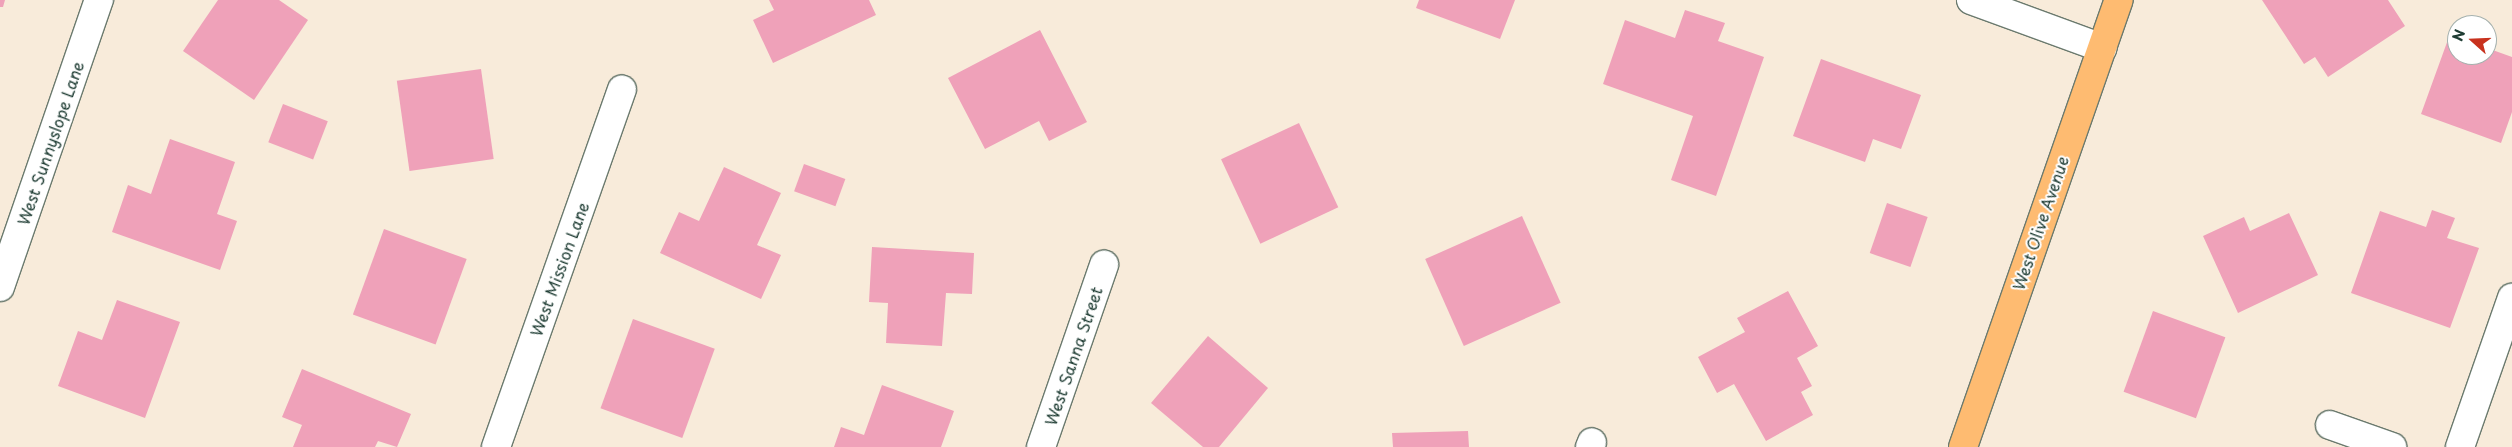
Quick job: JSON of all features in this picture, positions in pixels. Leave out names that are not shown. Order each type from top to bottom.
[{"type":"main road","name":"West Olive Avenue","points":[[1963,447],[2119,0]]},
{"type":"street","name":"West Sunnyslope Lane","points":[[0,286],[99,0]]},
{"type":"street","points":[[1971,0],[2102,48]]},
{"type":"street","name":"West Mission Lane","points":[[496,447],[622,90]]},
{"type":"street","name":"West Sanna Street","points":[[1041,447],[1104,265]]},
{"type":"street","points":[[2460,447],[2512,298]]},
{"type":"street","points":[[2330,425],[2392,447]]},
{"type":"building","points":[[0,0],[5,0],[3,7],[0,7]]},
{"type":"building","points":[[218,0],[279,0],[308,20],[254,100],[183,51]]},
{"type":"building","points":[[769,0],[869,0],[876,15],[773,63],[753,20],[774,10]]},
{"type":"building","points":[[1419,0],[1515,0],[1500,39],[1416,8]]},
{"type":"building","points":[[2262,0],[2388,0],[2405,26],[2328,77],[2315,57],[2304,64]]},
{"type":"building","points":[[1685,10],[1725,23],[1718,41],[1764,57],[1716,196],[1671,180],[1693,116],[1603,84],[1625,20],[1675,38]]},
{"type":"building","points":[[1040,30],[1087,122],[1049,141],[1039,121],[985,149],[948,78]]},
{"type":"building","points":[[2447,42],[2447,65],[2497,65],[2497,52],[2512,57],[2512,112],[2501,143],[2421,114]]},
{"type":"building","points":[[1821,59],[1921,95],[1901,149],[1873,139],[1865,162],[1793,136]]},
{"type":"building","points":[[481,69],[494,159],[409,171],[397,81]]},
{"type":"building","points":[[283,104],[328,121],[313,159],[268,142]]},
{"type":"building","points":[[1299,123],[1338,207],[1260,244],[1221,159]]},
{"type":"building","points":[[170,139],[235,162],[217,214],[237,221],[220,270],[112,232],[128,185],[151,194]]},
{"type":"building","points":[[804,164],[845,179],[835,206],[794,191]]},
{"type":"building","points":[[724,167],[781,193],[757,245],[781,255],[761,299],[660,253],[679,212],[699,221]]},
{"type":"building","points":[[1887,203],[1928,217],[1910,267],[1870,253]]},
{"type":"building","points":[[2432,210],[2455,218],[2447,238],[2479,248],[2450,328],[2351,293],[2380,211],[2426,227]]},
{"type":"building","points":[[2289,213],[2318,275],[2238,313],[2203,236],[2244,217],[2250,231]]},
{"type":"building","points":[[1522,216],[1561,303],[1464,346],[1425,259]]},
{"type":"building","points":[[384,229],[467,259],[436,345],[353,315]]},
{"type":"building","points":[[872,247],[974,253],[972,294],[946,293],[942,346],[886,343],[888,303],[869,302]]},
{"type":"building","points":[[1788,291],[1818,346],[1797,358],[1812,386],[1801,392],[1813,415],[1766,441],[1734,384],[1717,393],[1698,357],[1745,332],[1737,318]]},
{"type":"building","points":[[117,300],[180,322],[145,418],[58,386],[78,331],[102,340]]},
{"type":"building","points":[[2153,311],[2225,337],[2196,418],[2124,392]]},
{"type":"building","points":[[633,319],[715,349],[682,438],[601,408]]},
{"type":"building","points":[[1208,336],[1268,388],[1219,447],[1203,447],[1151,403]]},
{"type":"building","points":[[302,369],[411,414],[397,447],[378,441],[375,447],[293,447],[302,425],[282,417]]},
{"type":"building","points":[[882,385],[954,411],[941,447],[834,447],[841,427],[864,435]]},
{"type":"building","points":[[1468,431],[1469,447],[1393,447],[1392,433]]}]
